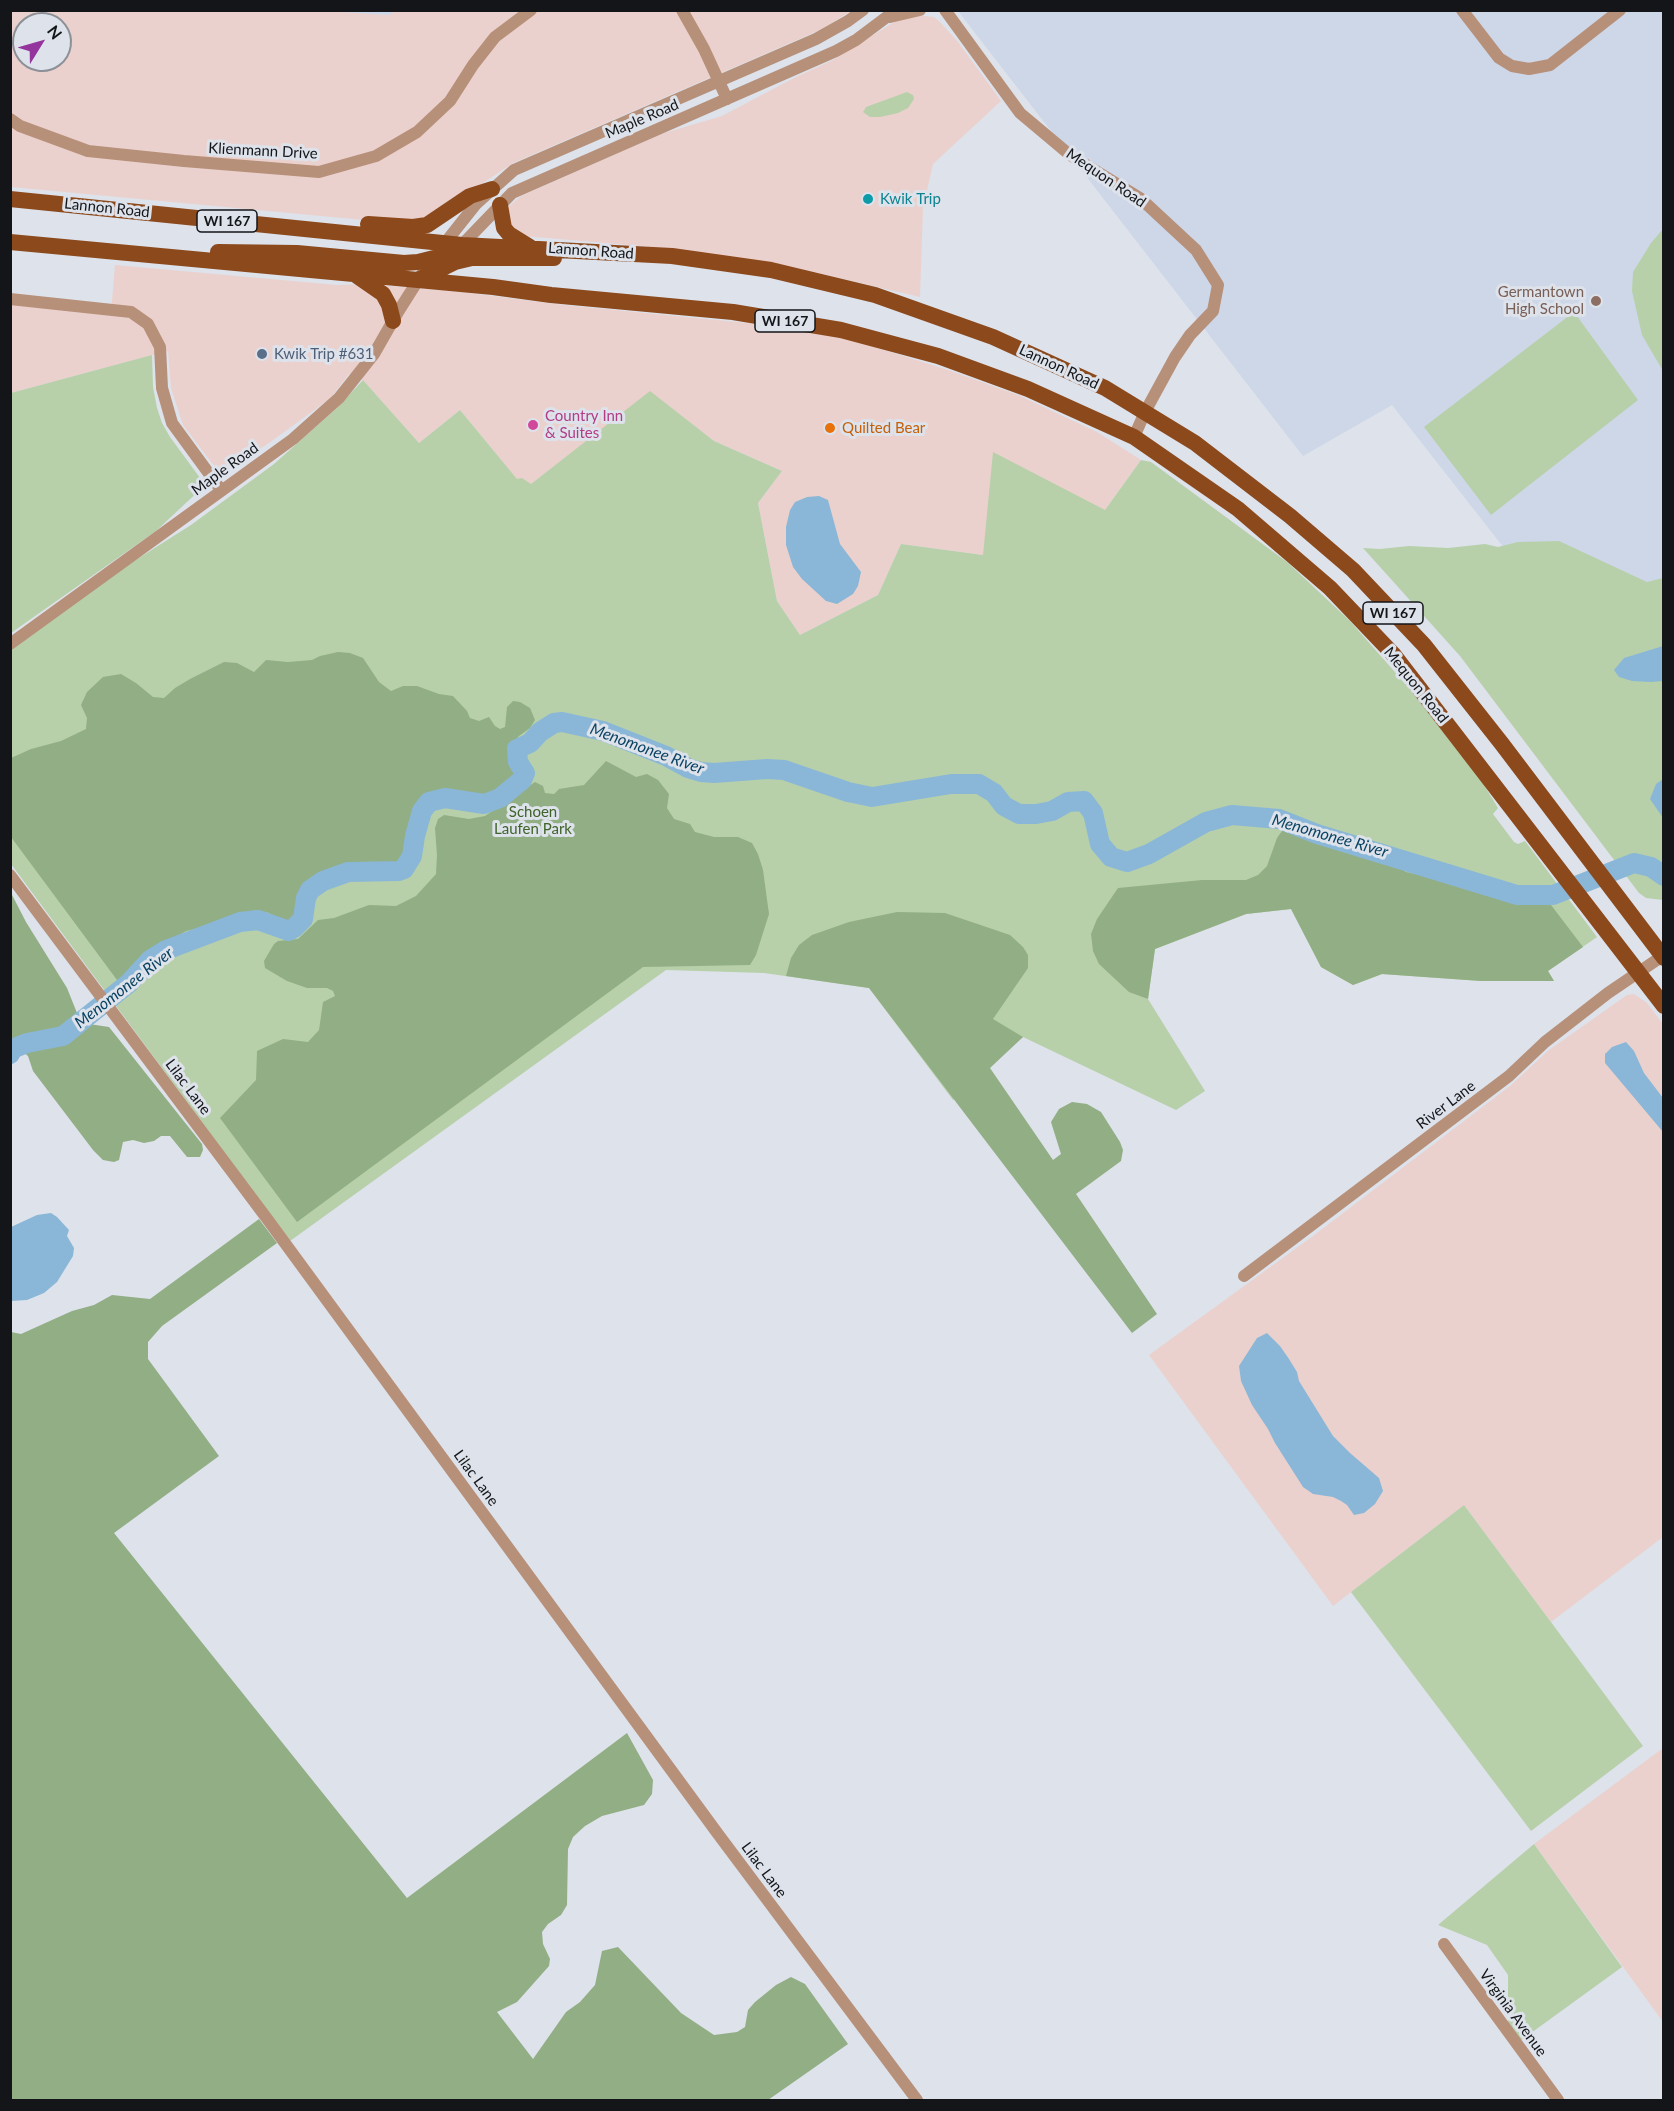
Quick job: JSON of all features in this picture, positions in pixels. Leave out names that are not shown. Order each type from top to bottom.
[{"type":"main road","points":[[279,226],[326,221],[413,227],[427,225],[470,196],[492,189]]},
{"type":"main road","name":"Lannon Road","points":[[10,199],[462,245],[672,256],[771,270],[875,295],[993,337],[1105,388],[1145,412]]},
{"type":"main road","points":[[500,205],[504,228],[509,234],[530,247]]},
{"type":"main road","name":"WI 167","points":[[10,242],[733,312],[841,330],[938,356],[1028,389],[1134,437]]},
{"type":"main road","points":[[194,260],[219,252],[297,253],[418,262],[434,258],[462,245]]},
{"type":"main road","points":[[418,280],[455,262],[472,258],[549,259],[578,250]]},
{"type":"main road","points":[[353,274],[383,294],[389,305],[393,321]]},
{"type":"main road","name":"Mequon Road","points":[[1145,412],[1195,443],[1290,516],[1353,570],[1424,645],[1663,956]]},
{"type":"main road","name":"Mequon Road","points":[[1134,437],[1238,509],[1330,588],[1393,654],[1664,1006]]},
{"type":"street","name":"Klienmann Drive","points":[[10,119],[20,126],[88,151],[319,172],[376,156],[417,132],[450,101],[473,65],[495,37],[531,10]]},
{"type":"street","points":[[682,10],[704,49],[727,99]]},
{"type":"street","name":"Maple Road","points":[[10,644],[293,439],[339,398],[374,354],[418,280],[444,243],[464,217],[514,170],[816,39],[863,10]]},
{"type":"street","points":[[891,14],[920,10]]},
{"type":"street","name":"Mequon Road","points":[[945,10],[1020,113],[1070,155],[1140,198],[1196,250],[1218,285],[1213,311],[1190,335],[1175,357],[1134,437]]},
{"type":"street","points":[[954,10],[958,27]]},
{"type":"street","points":[[1462,10],[1499,58],[1512,66],[1529,69],[1550,64],[1620,10]]},
{"type":"street","name":"Maple Road","points":[[418,280],[462,245],[512,193],[836,51],[856,40],[891,14]]},
{"type":"street","points":[[10,299],[131,312],[148,324],[160,347],[162,388],[172,423],[221,490]]},
{"type":"street","name":"Lilac Lane","points":[[10,875],[917,2100]]},
{"type":"street","name":"River Lane","points":[[1244,1276],[1509,1076],[1545,1042],[1638,971],[1663,956]]},
{"type":"street","name":"Virginia Avenue","points":[[1444,1944],[1558,2100]]},
{"type":"shaded area","points":[[324,10],[389,15],[395,10],[851,11],[820,30],[513,163],[432,217],[396,223],[11,187],[10,11]]},
{"type":"shaded area","points":[[324,11],[395,11],[389,15]]},
{"type":"shaded area","points":[[958,11],[1663,11],[1663,598],[1519,567],[1392,405],[1303,456]]},
{"type":"shaded area","points":[[914,15],[934,17],[940,22],[958,42],[1001,101],[933,164],[923,208],[920,297],[779,264],[676,249],[515,234],[505,214],[507,208],[521,196],[661,134],[722,116],[833,60],[896,21]]},
{"type":"shaded area","points":[[115,265],[337,285],[366,284],[453,291],[564,305],[757,324],[814,334],[799,323],[951,371],[1018,395],[1097,432],[1141,460],[1105,510],[983,555],[901,544],[878,595],[800,635],[777,601],[758,503],[782,471],[714,441],[650,392],[525,489],[460,410],[419,443],[363,380],[349,374],[324,403],[269,443],[222,471],[217,469],[183,425],[171,388],[168,351],[11,393],[11,302],[111,313]]},
{"type":"shaded area","points":[[1634,994],[1647,1003],[1663,1024],[1663,1537],[1551,1622],[1464,1505],[1333,1606],[1149,1355],[1313,1236],[1510,1086],[1549,1050],[1627,995]]},
{"type":"shaded area","points":[[1663,1748],[1663,2022],[1534,1844]]},
{"type":"green space","points":[[907,92],[913,95],[914,99],[908,108],[898,113],[870,117],[863,112],[866,107]]},
{"type":"green space","points":[[1663,229],[1663,371],[1642,335],[1632,291],[1633,272],[1651,243]]},
{"type":"green space","points":[[1574,312],[1638,400],[1491,515],[1424,427]]},
{"type":"green space","points":[[152,355],[153,387],[162,423],[203,482],[203,487],[156,531],[11,633],[11,393]]},
{"type":"green space","name":"Schoen Laufen Park","points":[[363,380],[419,443],[460,410],[517,479],[522,478],[531,484],[650,391],[714,441],[782,471],[758,503],[777,601],[800,635],[878,595],[901,544],[983,555],[993,452],[1105,510],[1141,460],[1151,462],[1287,562],[1349,620],[1409,688],[1481,780],[1498,808],[1493,814],[1514,842],[1518,844],[1525,841],[1597,937],[1548,971],[1554,981],[1481,981],[1382,974],[1353,985],[1321,967],[1291,909],[1246,914],[1155,949],[1148,999],[1205,1091],[1176,1110],[1023,1037],[953,1100],[869,988],[764,973],[666,970],[290,1241],[11,864],[10,649],[123,568],[191,525],[274,464],[337,408]]},
{"type":"green space","points":[[1559,541],[1647,582],[1663,578],[1663,900],[1646,898],[1639,893],[1460,656],[1363,548],[1409,546],[1448,548],[1485,544],[1498,547],[1518,542]]},
{"type":"green space","points":[[338,652],[350,653],[363,658],[379,682],[391,691],[403,686],[417,686],[439,694],[453,696],[467,711],[470,718],[479,721],[489,717],[500,729],[505,727],[507,707],[513,701],[530,708],[535,720],[530,728],[514,742],[513,748],[512,757],[520,776],[488,796],[434,793],[423,798],[414,815],[403,863],[396,868],[375,863],[361,863],[317,875],[298,895],[298,913],[292,924],[284,924],[269,913],[256,910],[213,925],[186,931],[138,961],[120,984],[11,837],[11,758],[31,749],[61,741],[86,729],[87,718],[81,705],[87,692],[103,677],[121,674],[153,697],[164,698],[190,679],[224,662],[237,663],[254,672],[266,660],[288,662],[312,660]]},
{"type":"green space","name":"Schoen Laufen Park","points":[[606,761],[636,777],[647,774],[658,780],[669,794],[667,808],[674,819],[690,824],[695,832],[714,837],[738,837],[752,843],[763,870],[769,914],[756,955],[750,965],[643,967],[297,1222],[220,1118],[256,1080],[257,1051],[283,1039],[308,1042],[319,1030],[323,1002],[335,996],[333,991],[327,988],[307,988],[287,981],[265,968],[264,961],[274,944],[278,941],[298,939],[318,920],[334,918],[369,905],[396,906],[416,896],[436,874],[435,828],[438,819],[444,815],[469,819],[485,816],[535,782],[543,786],[545,793],[554,794],[559,789],[584,785]]},
{"type":"green space","points":[[1294,830],[1308,833],[1344,851],[1381,857],[1406,872],[1457,883],[1522,902],[1536,904],[1548,901],[1583,947],[1548,971],[1554,981],[1481,981],[1382,974],[1353,985],[1321,967],[1291,909],[1246,914],[1155,949],[1148,999],[1129,992],[1099,964],[1093,951],[1091,934],[1097,919],[1118,888],[1202,880],[1246,880],[1258,875],[1267,866],[1277,838],[1282,831]]},
{"type":"green space","points":[[10,891],[26,922],[67,988],[77,1013],[89,1024],[109,1027],[202,1144],[203,1150],[200,1157],[187,1157],[170,1136],[161,1136],[154,1141],[144,1143],[133,1140],[123,1142],[119,1160],[114,1162],[103,1160],[33,1071],[28,1056],[11,1042]]},
{"type":"green space","points":[[897,912],[945,913],[1010,935],[1028,955],[1028,968],[993,1019],[1023,1037],[990,1068],[1053,1160],[1061,1154],[1051,1122],[1059,1109],[1072,1102],[1087,1104],[1101,1112],[1120,1142],[1123,1150],[1121,1161],[1076,1194],[1157,1314],[1132,1333],[869,988],[786,976],[791,958],[799,945],[812,935],[849,922]]},
{"type":"green space","points":[[259,1219],[277,1243],[162,1326],[148,1342],[148,1359],[219,1456],[114,1533],[407,1898],[627,1733],[653,1780],[652,1794],[644,1805],[602,1816],[585,1826],[573,1837],[568,1849],[567,1905],[561,1915],[548,1924],[542,1932],[543,1944],[550,1959],[549,1966],[517,2002],[497,2012],[533,2059],[566,2012],[580,2002],[595,1985],[602,1951],[618,1947],[681,2013],[714,2035],[737,2032],[745,2027],[748,2010],[755,2002],[776,1985],[791,1977],[805,1984],[848,2044],[768,2100],[11,2100],[11,1332],[21,1334],[72,1311],[94,1305],[112,1295],[150,1299]]},
{"type":"green space","points":[[1464,1505],[1643,1746],[1531,1831],[1351,1592]]},
{"type":"green space","points":[[1534,1844],[1622,1967],[1520,2041],[1508,2023],[1508,1975],[1487,1945],[1438,1925]]},
{"type":"water","points":[[819,496],[828,500],[840,544],[861,572],[858,586],[853,594],[837,604],[826,601],[802,579],[793,567],[786,545],[786,527],[790,510],[795,502],[807,497]]},
{"type":"water","points":[[1663,646],[1663,681],[1632,681],[1619,677],[1614,670],[1624,658]]},
{"type":"water","points":[[1663,779],[1663,818],[1650,799],[1656,784]]},
{"type":"water","points":[[1626,1042],[1634,1051],[1644,1073],[1663,1098],[1663,1132],[1605,1063],[1605,1054],[1612,1047]]},
{"type":"water","points":[[51,1213],[69,1230],[67,1236],[74,1248],[73,1256],[57,1282],[44,1293],[27,1300],[11,1301],[11,1227],[37,1215]]},
{"type":"water","points":[[1267,1333],[1289,1359],[1297,1372],[1299,1381],[1333,1436],[1379,1478],[1383,1491],[1375,1504],[1364,1513],[1354,1515],[1341,1501],[1333,1497],[1313,1494],[1303,1487],[1252,1405],[1241,1381],[1239,1366],[1257,1338]]},
{"type":"waterway","name":"Menomonee River","points":[[10,1054],[12,1049],[27,1043],[63,1036],[129,983],[150,960],[166,950],[240,922],[258,920],[289,931],[303,919],[306,898],[310,890],[323,881],[348,872],[404,869],[412,856],[422,811],[429,802],[445,798],[484,804],[500,798],[522,780],[525,773],[518,762],[517,749],[530,743],[540,732],[554,723],[562,722],[603,731],[701,772],[784,770],[848,792],[872,797],[951,784],[979,784],[994,793],[1004,806],[1019,814],[1052,811],[1068,802],[1084,801],[1093,813],[1100,844],[1111,857],[1127,862],[1149,854],[1206,822],[1232,815],[1279,819],[1317,834],[1517,895],[1553,895],[1634,863],[1651,867],[1664,876]]},
{"type":"place","name":"Kwik Trip","points":[[868,199]]},
{"type":"place","name":"Germantown High School","points":[[1596,301]]},
{"type":"place","name":"Kwik Trip #631","points":[[262,354]]},
{"type":"place","name":"Country Inn & Suites","points":[[533,425]]},
{"type":"place","name":"Quilted Bear","points":[[830,428]]}]
